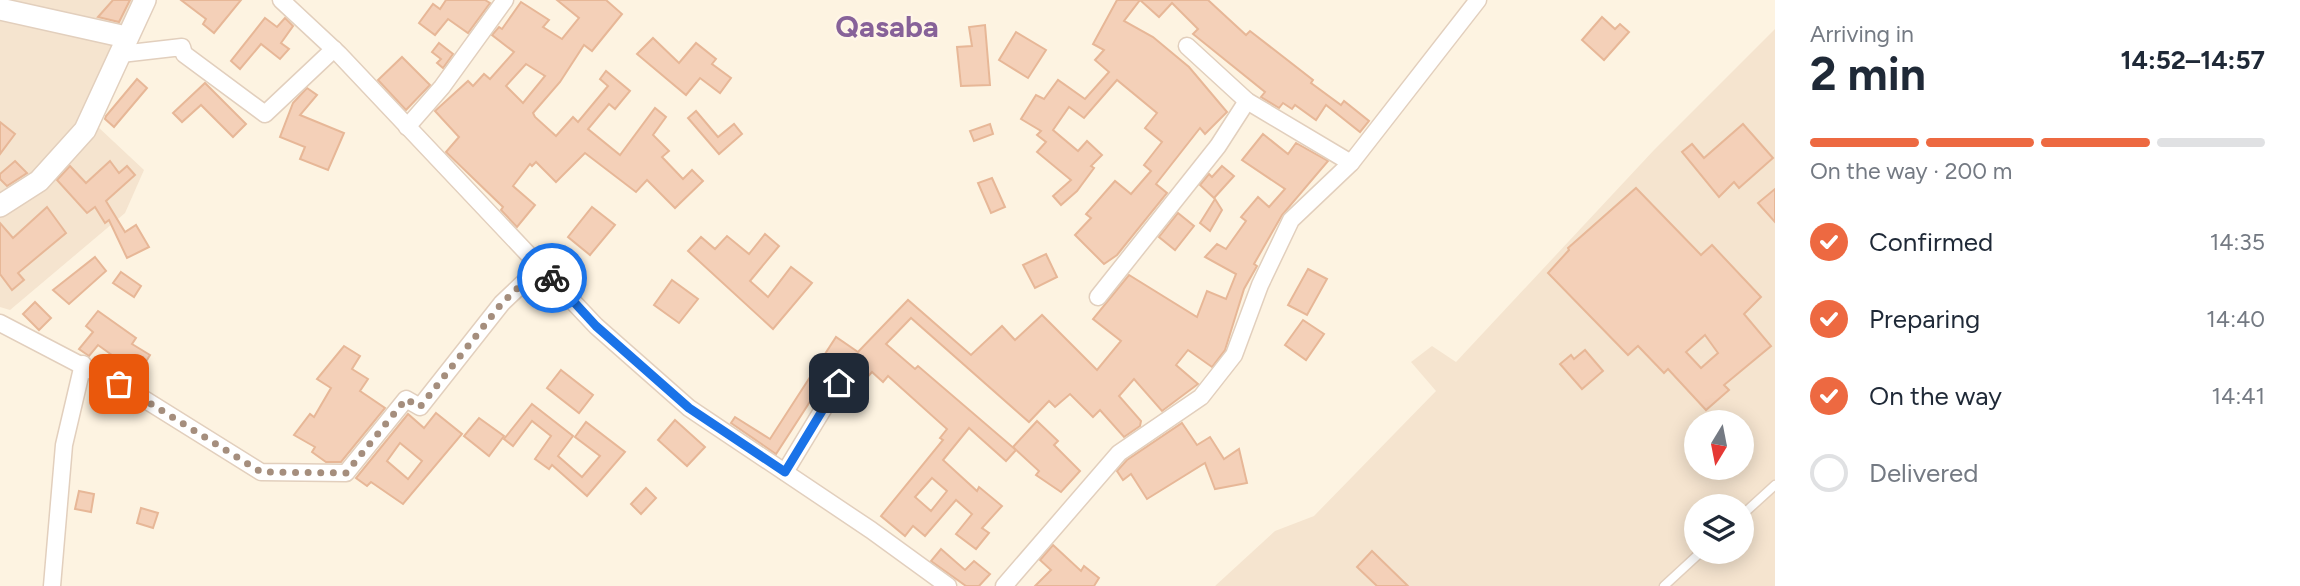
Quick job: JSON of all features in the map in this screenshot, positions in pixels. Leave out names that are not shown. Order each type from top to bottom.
[{"type":"street","points":[[0,206],[39,181],[78,139],[145,0]]},
{"type":"street","points":[[281,0],[334,49],[596,326],[689,408],[948,586]]},
{"type":"street","points":[[407,127],[442,87],[505,0]]},
{"type":"street","points":[[1004,586],[1119,453],[1201,397],[1234,355],[1260,285],[1291,220],[1351,163],[1478,0]]},
{"type":"street","points":[[0,9],[124,46],[182,47],[184,54],[265,114],[334,49]]},
{"type":"street","points":[[1187,46],[1247,101],[1351,163]]},
{"type":"street","points":[[1098,296],[1218,146],[1247,101]]},
{"type":"street","points":[[0,323],[83,365],[261,472],[346,473],[406,399],[420,407],[502,303],[541,266]]},
{"type":"street","points":[[52,586],[64,445],[83,365]]},
{"type":"street","points":[[785,472],[839,383]]},
{"type":"lane","points":[[1754,504],[1775,485]]},
{"type":"lane","points":[[1664,586],[1688,564]]},
{"type":"shaded area","points":[[0,0],[139,0],[82,112],[144,170],[125,213],[10,310],[0,307]]},
{"type":"shaded area","points":[[1775,29],[1775,586],[1215,586],[1275,531],[1314,516],[1436,391],[1411,362],[1432,346],[1456,362],[1654,150]]},
{"type":"building","points":[[113,0],[130,0],[119,22],[98,17]]},
{"type":"building","points":[[181,0],[241,0],[214,33],[203,24],[206,19]]},
{"type":"building","points":[[446,0],[485,0],[490,3],[468,33],[448,19],[435,35],[419,23],[433,4],[440,9]]},
{"type":"building","points":[[557,0],[606,0],[622,14],[592,51],[584,45],[560,82],[533,113],[535,117],[556,136],[573,117],[578,122],[608,86],[600,79],[606,71],[630,91],[615,109],[609,104],[588,129],[620,155],[655,108],[666,117],[653,135],[669,151],[662,157],[683,179],[692,170],[703,181],[675,208],[647,180],[636,192],[585,153],[556,182],[536,162],[532,166],[530,164],[513,186],[535,205],[517,227],[501,210],[503,207],[446,152],[459,137],[435,111],[468,81],[473,86],[484,74],[490,79],[514,52],[492,35],[499,27],[502,29],[521,2],[549,20],[543,27],[562,39],[579,18]],"holes":[[[526,64],[545,76],[523,103],[506,86]]]},
{"type":"building","points":[[1117,0],[1140,0],[1124,21],[1153,37],[1189,67],[1227,112],[1205,134],[1200,128],[1156,184],[1167,193],[1117,255],[1104,264],[1075,235],[1091,218],[1086,214],[1115,181],[1131,194],[1151,171],[1144,165],[1162,142],[1145,128],[1157,113],[1117,80],[1084,118],[1069,107],[1053,130],[1078,151],[1087,141],[1102,155],[1091,166],[1094,168],[1077,191],[1061,205],[1053,196],[1071,180],[1037,152],[1046,142],[1037,135],[1041,131],[1021,119],[1036,95],[1044,99],[1058,80],[1085,99],[1109,72],[1095,60],[1104,50],[1093,44]]},
{"type":"building","points":[[1140,0],[1208,0],[1246,35],[1250,31],[1313,80],[1311,83],[1341,105],[1344,101],[1369,121],[1360,132],[1326,105],[1316,120],[1295,105],[1292,109],[1283,103],[1279,108],[1261,97],[1265,92],[1193,34],[1198,29],[1172,3],[1159,17]]},
{"type":"building","points":[[1602,17],[1615,29],[1620,24],[1629,32],[1604,60],[1582,40]]},
{"type":"building","points":[[265,18],[277,27],[285,18],[293,26],[281,43],[289,49],[280,59],[261,44],[240,69],[231,61]]},
{"type":"building","points":[[985,25],[990,85],[961,86],[957,47],[972,46],[969,27]]},
{"type":"building","points":[[1016,32],[1046,50],[1028,78],[999,60]]},
{"type":"building","points":[[653,38],[679,63],[696,43],[716,59],[712,64],[731,78],[720,93],[700,78],[686,95],[637,54]]},
{"type":"building","points":[[439,43],[453,54],[443,68],[437,63],[441,59],[432,52]]},
{"type":"building","points":[[402,57],[430,85],[406,110],[378,80]]},
{"type":"building","points":[[137,79],[147,88],[114,127],[105,119],[106,116]]},
{"type":"building","points":[[205,83],[246,124],[233,137],[201,105],[182,122],[173,113]]},
{"type":"building","points":[[307,88],[317,95],[300,115],[344,133],[328,170],[300,159],[305,147],[280,137],[293,103]]},
{"type":"building","points":[[696,111],[718,137],[734,124],[742,134],[719,154],[688,118]]},
{"type":"building","points":[[0,122],[15,134],[0,154]]},
{"type":"building","points":[[990,124],[993,134],[974,141],[970,131]]},
{"type":"building","points":[[1743,124],[1773,158],[1739,188],[1734,182],[1719,197],[1682,152],[1692,144],[1704,158]]},
{"type":"building","points":[[1263,134],[1288,154],[1296,143],[1328,161],[1282,215],[1254,264],[1257,266],[1244,289],[1225,350],[1212,367],[1188,350],[1176,365],[1198,384],[1162,411],[1134,379],[1119,396],[1141,421],[1140,426],[1124,437],[1100,410],[1093,417],[1070,394],[1055,407],[1049,401],[1029,422],[911,318],[886,344],[915,369],[918,366],[1016,450],[1006,461],[969,428],[943,460],[977,491],[979,487],[1002,506],[982,528],[989,533],[976,549],[956,534],[972,514],[956,500],[925,536],[913,526],[905,536],[881,516],[943,440],[940,438],[947,429],[888,376],[883,382],[872,372],[862,383],[837,360],[776,454],[731,423],[735,417],[770,439],[836,337],[858,352],[908,300],[971,355],[1002,326],[1015,340],[1042,315],[1097,370],[1121,341],[1093,319],[1129,275],[1197,317],[1207,291],[1226,299],[1236,274],[1205,257],[1217,244],[1226,249],[1246,221],[1241,217],[1258,197],[1269,207],[1285,189],[1242,160]],"holes":[[[932,478],[947,491],[931,511],[915,497]]]},
{"type":"building","points":[[15,161],[27,173],[7,186],[0,179],[0,174]]},
{"type":"building","points":[[110,161],[119,173],[127,166],[135,175],[106,201],[125,232],[136,225],[149,247],[127,258],[109,220],[105,223],[95,207],[87,213],[57,180],[70,166],[86,183]]},
{"type":"building","points":[[1222,166],[1234,176],[1214,198],[1200,185],[1209,174],[1212,177]]},
{"type":"building","points":[[992,178],[1005,207],[991,213],[978,183]]},
{"type":"building","points":[[1636,188],[1701,255],[1712,245],[1761,297],[1744,314],[1771,346],[1724,385],[1729,390],[1706,410],[1668,369],[1664,373],[1638,346],[1628,355],[1548,273],[1568,248]],"holes":[[[1705,335],[1718,353],[1701,368],[1686,352]]]},
{"type":"building","points":[[1775,189],[1775,222],[1758,203]]},
{"type":"building","points":[[1215,199],[1222,210],[1210,231],[1200,223]]},
{"type":"building","points":[[47,207],[66,233],[18,273],[24,280],[12,290],[0,274],[0,223],[13,238]]},
{"type":"building","points":[[592,207],[615,225],[590,255],[568,237]]},
{"type":"building","points":[[1178,213],[1194,226],[1175,250],[1159,237]]},
{"type":"building","points":[[765,234],[779,246],[750,281],[768,297],[791,267],[812,283],[773,329],[688,251],[701,237],[715,249],[727,236],[749,254]]},
{"type":"building","points":[[1046,254],[1057,277],[1035,288],[1023,265]]},
{"type":"building","points":[[95,257],[106,271],[69,304],[53,290]]},
{"type":"building","points":[[1308,269],[1327,279],[1307,315],[1288,305]]},
{"type":"building","points":[[121,272],[141,286],[134,297],[113,283]]},
{"type":"building","points":[[672,280],[698,299],[679,323],[654,305]]},
{"type":"building","points":[[35,302],[51,318],[39,330],[23,314]]},
{"type":"building","points":[[98,311],[136,338],[132,344],[150,355],[134,381],[109,368],[116,358],[98,345],[89,356],[79,349],[93,332],[86,326]]},
{"type":"building","points":[[1303,320],[1324,334],[1306,360],[1285,345]]},
{"type":"building","points":[[344,346],[360,356],[352,369],[368,379],[360,391],[385,408],[341,462],[326,462],[312,452],[315,447],[294,435],[310,414],[314,417],[331,388],[317,379]]},
{"type":"building","points":[[1585,350],[1603,371],[1582,389],[1560,364],[1571,355],[1574,359]]},
{"type":"building","points":[[561,370],[593,395],[579,413],[547,388]]},
{"type":"building","points":[[532,404],[573,436],[558,456],[582,477],[600,456],[575,437],[586,422],[625,452],[587,496],[552,465],[549,469],[535,459],[551,436],[532,421],[513,446],[504,439]]},
{"type":"building","points":[[436,413],[462,434],[403,504],[371,482],[367,486],[356,478],[408,414],[424,428]],"holes":[[[400,443],[422,461],[408,479],[387,461]]]},
{"type":"building","points":[[479,418],[504,436],[489,456],[464,436]]},
{"type":"building","points":[[675,420],[705,447],[687,466],[658,440]]},
{"type":"building","points":[[1037,421],[1058,441],[1054,445],[1080,471],[1061,492],[1036,475],[1039,471],[1013,447]]},
{"type":"building","points":[[1182,423],[1197,445],[1210,437],[1224,459],[1239,449],[1247,483],[1215,489],[1205,463],[1147,499],[1131,474],[1123,480],[1117,471],[1127,460]]},
{"type":"building","points":[[646,488],[656,498],[641,514],[631,504]]},
{"type":"building","points":[[79,491],[94,494],[91,512],[75,509]]},
{"type":"building","points":[[141,508],[158,513],[153,528],[137,523]]},
{"type":"building","points":[[1053,545],[1081,571],[1084,566],[1099,578],[1094,586],[1035,586],[1051,570],[1040,560]]},
{"type":"building","points":[[941,549],[965,570],[974,561],[990,574],[979,586],[966,586],[931,561]]},
{"type":"building","points":[[1372,551],[1408,586],[1377,586],[1357,567]]},
{"type":"way so far","points":[[119,384],[261,472],[346,473],[406,399],[420,407],[502,303],[541,266],[552,278]]},
{"type":"district","name":"Qasaba","points":[[887,27]]},
{"type":"route","points":[[552,278],[596,326],[689,408],[785,472],[839,383]]}]
